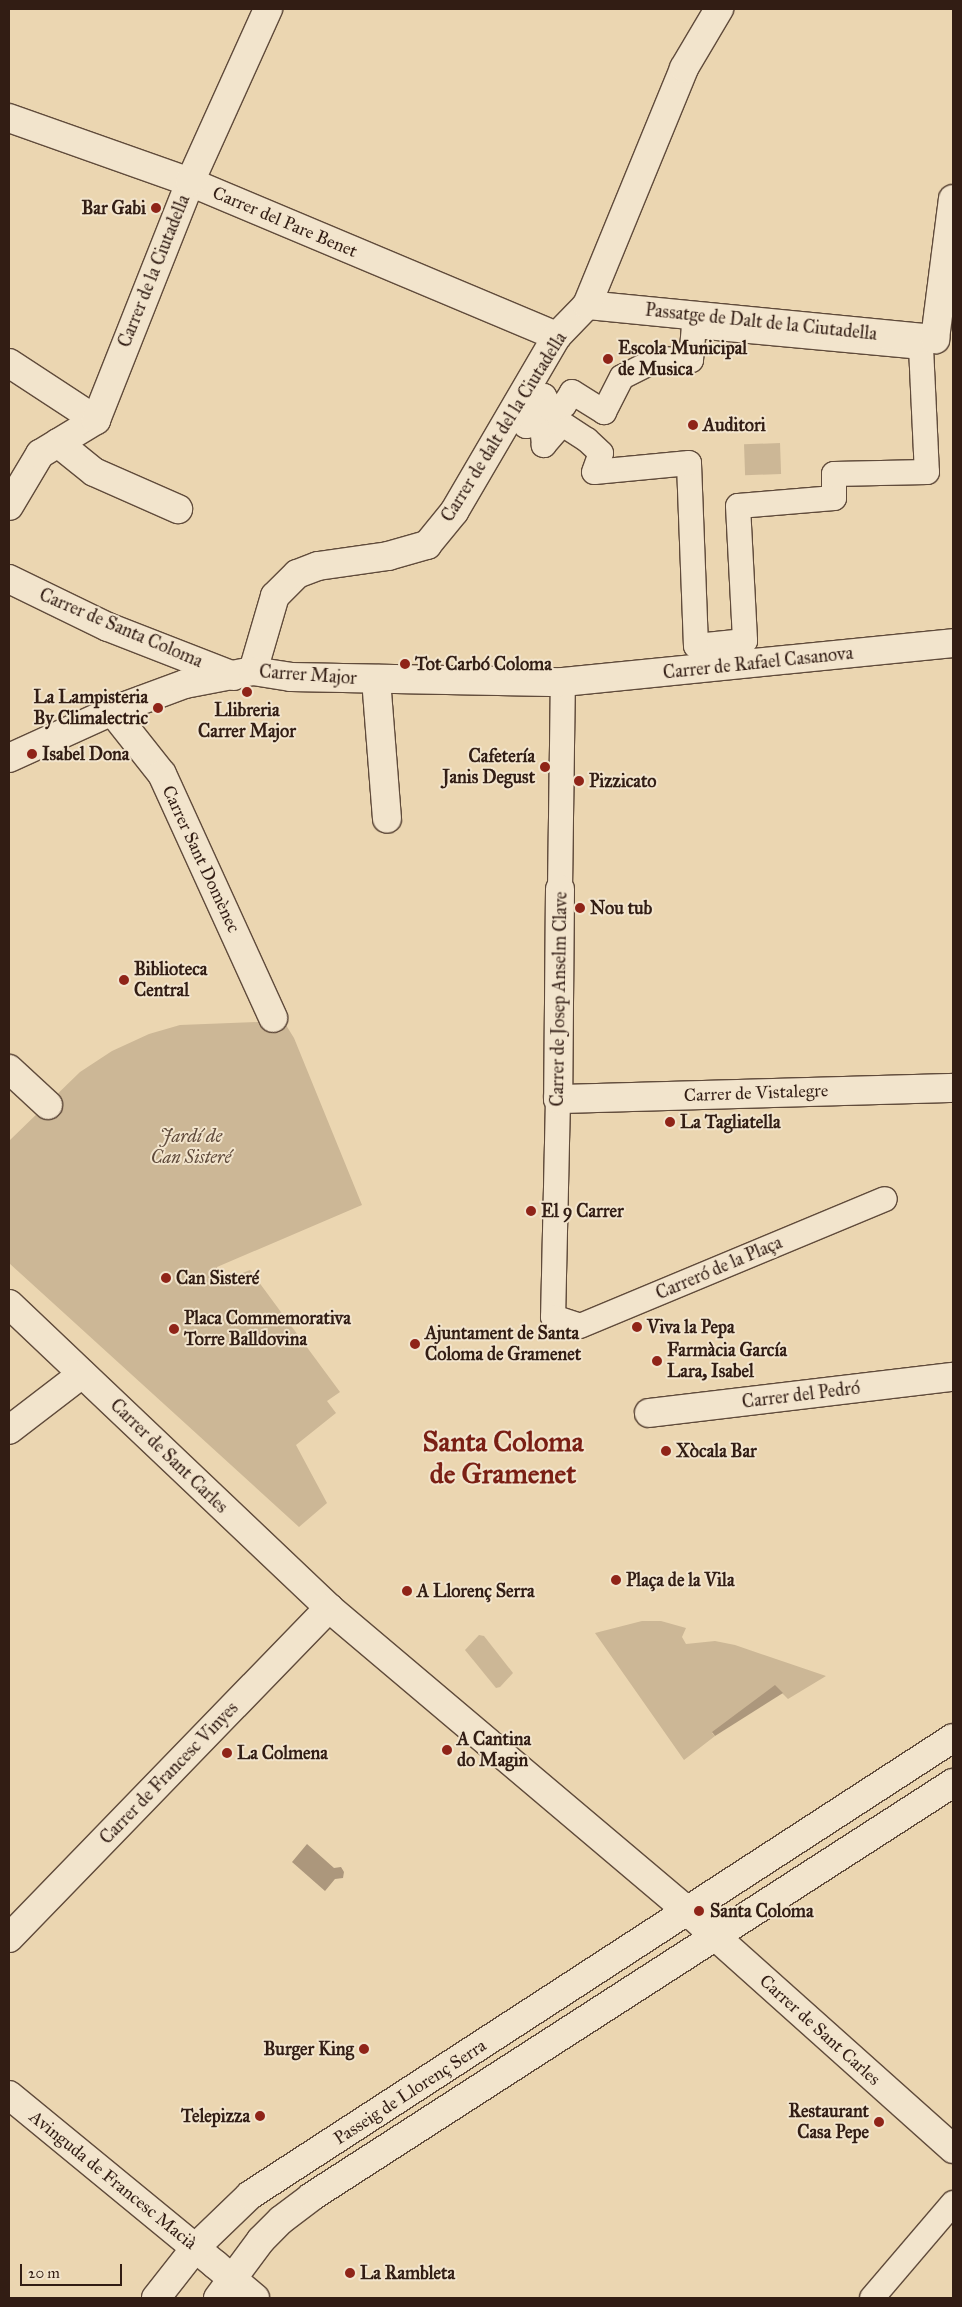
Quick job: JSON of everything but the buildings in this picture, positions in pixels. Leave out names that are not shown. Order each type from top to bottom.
[{"type":"street","name":"Carrer de la Ciutadella","points":[[96,420],[190,182],[268,9]]},
{"type":"street","name":"Carrer de dalt del la Ciutadella","points":[[243,673],[275,596],[297,574],[318,566],[388,556],[426,545],[454,512],[557,336],[587,305],[684,68],[719,9]]},
{"type":"street","name":"Carrer del Pare Benet","points":[[9,118],[190,182],[557,336]]},
{"type":"street","name":"Passatge de Dalt de la Ciutadella","points":[[587,305],[935,339],[953,198]]},
{"type":"street","points":[[694,326],[921,347],[927,472],[834,474],[834,498],[738,506],[745,641],[696,646],[689,463],[594,472],[601,452],[587,440],[562,424],[544,445],[542,427],[537,424],[526,426],[544,396],[551,409],[564,405],[572,392],[604,412],[622,377],[658,359],[691,360],[694,326]]},
{"type":"street","points":[[9,364],[96,420],[40,454],[9,506]]},
{"type":"street","points":[[58,443],[94,472],[178,509]]},
{"type":"street","name":"Carrer de Santa Coloma","points":[[9,578],[108,627],[243,673]]},
{"type":"street","name":"Carrer de Rafael Casanova","points":[[563,682],[953,644]]},
{"type":"street","name":"Carrer Major","points":[[9,758],[112,711],[185,684],[243,673],[291,677],[563,682]]},
{"type":"street","points":[[376,679],[387,819]]},
{"type":"street","name":"Carrer de Josep Anselm Clave","points":[[553,1317],[558,1099],[563,682]]},
{"type":"street","name":"Carrer Sant Domènec","points":[[112,711],[162,774],[273,1018]]},
{"type":"street","points":[[9,1068],[48,1105]]},
{"type":"street","name":"Carrer de Vistalegre","points":[[558,1099],[953,1088]]},
{"type":"street","name":"Carreró de la Plaça","points":[[553,1317],[580,1326],[885,1199]]},
{"type":"street","name":"Carrer de Sant Carles","points":[[9,1304],[329,1608]]},
{"type":"street","points":[[9,1430],[82,1374]]},
{"type":"street","name":"Carrer del Pedró","points":[[650,1413],[953,1377]]},
{"type":"street","points":[[329,1608],[687,1911],[953,1738]]},
{"type":"street","name":"Carrer de Francesc Vinyes","points":[[9,1938],[329,1608]]},
{"type":"street","points":[[714,1936],[953,1783]]},
{"type":"street","name":"Carrer de Sant Carles","points":[[687,1911],[953,2149]]},
{"type":"street","name":"Passeig de Llorenç Serra","points":[[156,2298],[196,2247],[250,2195],[687,1911]]},
{"type":"street","name":"Passeig de Llorenç Serra","points":[[223,2281],[281,2220],[311,2197],[560,2039],[714,1936]]},
{"type":"street","name":"Avinguda de Francesc Macià","points":[[9,2095],[196,2247],[223,2281],[255,2298]]},
{"type":"street","points":[[872,2298],[953,2203]]},
{"type":"green space","points":[[780,443],[781,474],[745,475],[744,444]]},
{"type":"green space","name":"Jardí de Can Sisteré","points":[[281,1017],[294,1038],[362,1205],[217,1267],[223,1281],[250,1270],[340,1392],[327,1401],[336,1413],[296,1445],[327,1503],[299,1527],[9,1263],[9,1141],[80,1072],[112,1051],[149,1034],[180,1025],[258,1022]]},
{"type":"green space","points":[[642,1621],[661,1621],[686,1628],[682,1637],[686,1644],[715,1641],[735,1645],[826,1676],[788,1699],[775,1686],[712,1733],[715,1736],[684,1760],[595,1633]]},
{"type":"green space","points":[[479,1635],[484,1636],[513,1673],[500,1687],[496,1688],[465,1650]]},
{"type":"shaded area","points":[[775,1685],[783,1693],[715,1736],[712,1732]]},
{"type":"shaded area","points":[[307,1844],[334,1868],[341,1867],[344,1872],[343,1878],[335,1879],[325,1891],[292,1862]]},
{"type":"place","name":"Bar Gabi","points":[[156,208]]},
{"type":"place","name":"Escola Municipal de Musica","points":[[608,359]]},
{"type":"place","name":"Auditori","points":[[693,425]]},
{"type":"place","name":"Tot Carbó Coloma","points":[[405,664]]},
{"type":"place","name":"Llibreria Carrer Major","points":[[247,692]]},
{"type":"place","name":"La Lampisteria By Climalectric","points":[[158,708]]},
{"type":"place","name":"Isabel Dona","points":[[32,754]]},
{"type":"place","name":"Cafetería Janis Degust","points":[[545,767]]},
{"type":"place","name":"Pizzicato","points":[[579,781]]},
{"type":"place","name":"Nou tub","points":[[580,908]]},
{"type":"place","name":"Biblioteca Central","points":[[124,980]]},
{"type":"place","name":"La Tagliatella","points":[[670,1122]]},
{"type":"place","name":"El 9 Carrer","points":[[531,1211]]},
{"type":"place","name":"Can Sisteré","points":[[166,1278]]},
{"type":"place","name":"Viva la Pepa","points":[[637,1327]]},
{"type":"place","name":"Placa Commemorativa Torre Balldovina","points":[[174,1329]]},
{"type":"place","name":"Ajuntament de Santa Coloma de Gramenet","points":[[415,1344]]},
{"type":"place","name":"Farmàcia García Lara, Isabel","points":[[657,1361]]},
{"type":"place","name":"Xòcala Bar","points":[[666,1451]]},
{"type":"place","name":"Plaça de la Vila","points":[[616,1580]]},
{"type":"place","name":"A Llorenç Serra","points":[[407,1591]]},
{"type":"place","name":"A Cantina do Magin","points":[[447,1750]]},
{"type":"place","name":"La Colmena","points":[[227,1753]]},
{"type":"place","name":"Santa Coloma","points":[[699,1911]]},
{"type":"place","name":"Burger King","points":[[364,2049]]},
{"type":"place","name":"Telepizza","points":[[260,2116]]},
{"type":"place","name":"Restaurant Casa Pepe","points":[[879,2122]]},
{"type":"place","name":"La Rambleta","points":[[350,2273]]},
{"type":"district","name":"Santa Coloma de Gramenet","points":[[503,1458]]}]
